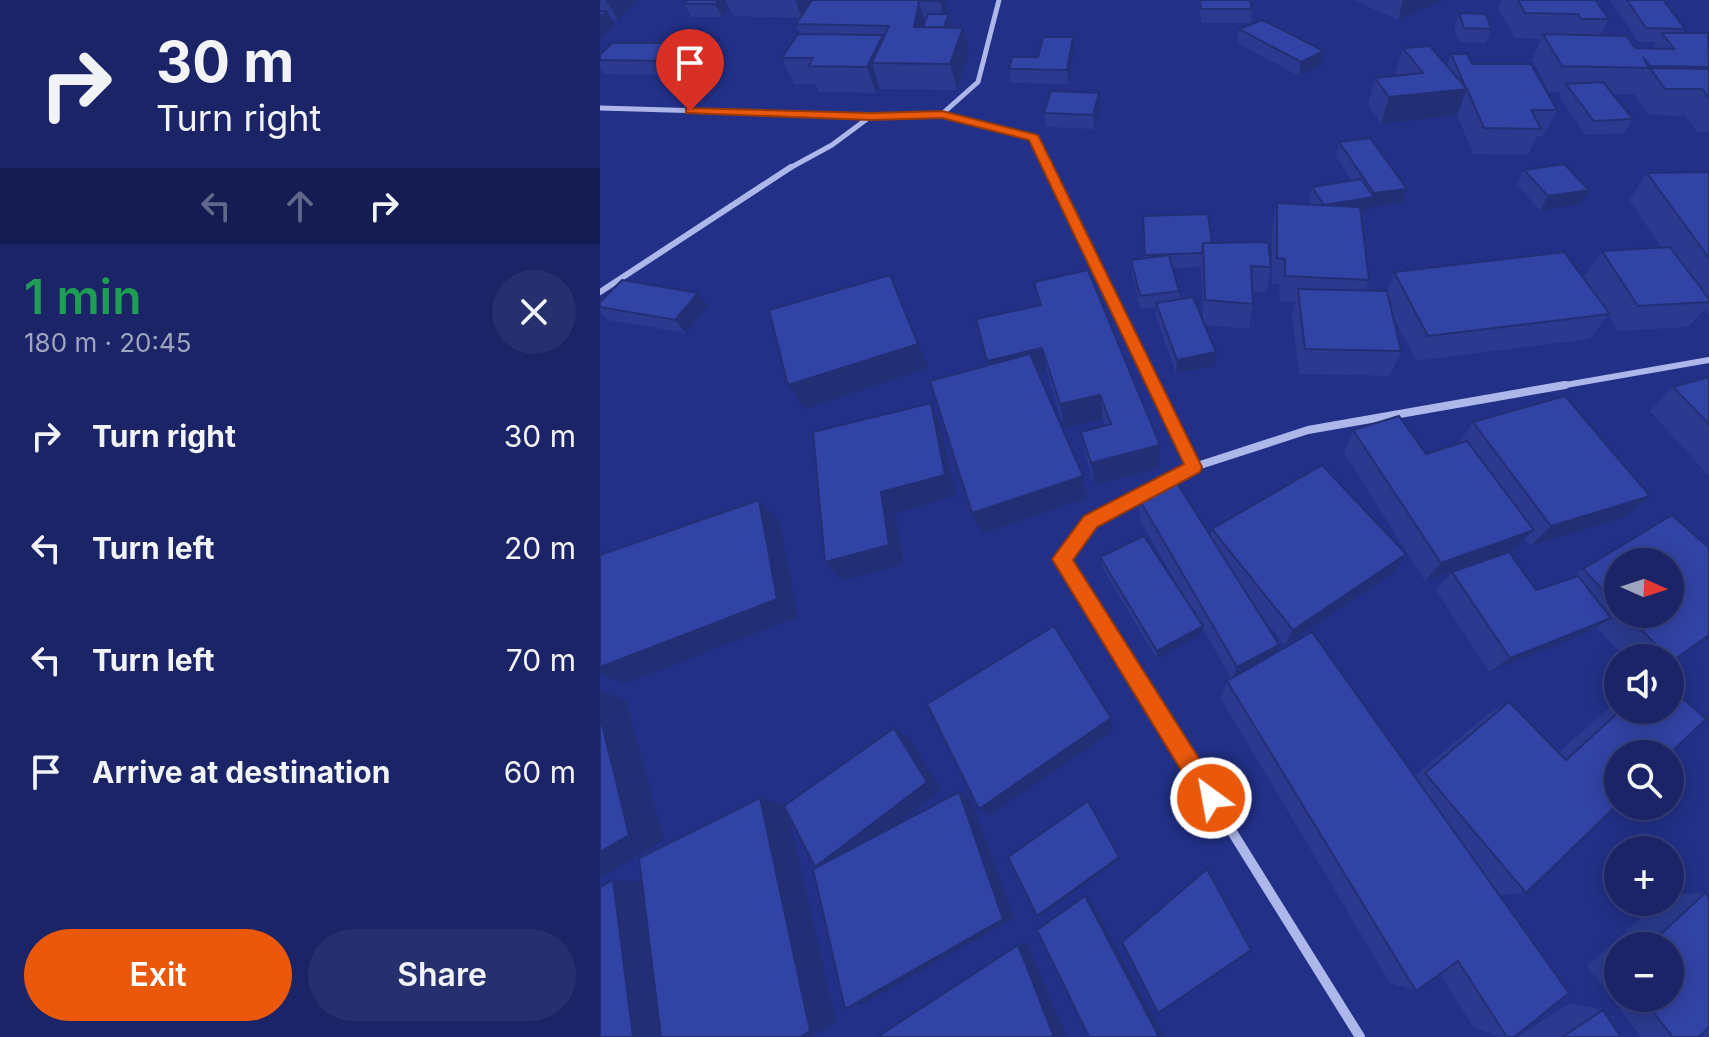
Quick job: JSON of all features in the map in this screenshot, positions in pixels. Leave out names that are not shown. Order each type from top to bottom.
[{"type":"street","points":[[942,114],[978,82],[999,0]]},
{"type":"street","points":[[600,108],[871,116],[942,114],[1034,138],[1194,467]]},
{"type":"street","points":[[600,292],[793,166],[832,145],[871,116]]},
{"type":"street","points":[[1360,1037],[1062,559],[1090,522],[1194,467],[1308,430],[1709,360]]},
{"type":"building","points":[[687,0],[718,0],[715,4],[684,4]]},
{"type":"building","points":[[812,0],[940,0],[919,1],[914,27],[963,28],[950,64],[872,63],[889,26],[796,24]]},
{"type":"building","points":[[1200,0],[1250,0],[1252,9],[1201,9]]},
{"type":"building","points":[[1518,0],[1595,0],[1609,19],[1581,19],[1578,14],[1525,13]]},
{"type":"building","points":[[1627,0],[1663,0],[1685,29],[1646,28]]},
{"type":"building","points":[[1459,13],[1486,14],[1491,29],[1464,28]]},
{"type":"building","points":[[928,14],[949,14],[944,27],[923,27]]},
{"type":"building","points":[[1262,20],[1324,51],[1301,62],[1239,29]]},
{"type":"building","points":[[1662,33],[1708,33],[1709,67],[1650,66],[1643,57],[1649,68],[1562,66],[1543,34],[1627,36],[1635,48],[1674,49]]},
{"type":"building","points":[[798,34],[883,35],[867,67],[808,66],[813,58],[782,58]]},
{"type":"building","points":[[1043,37],[1073,37],[1067,70],[1009,69],[1012,57],[1038,57]]},
{"type":"building","points":[[612,43],[678,43],[663,61],[600,60],[600,55]]},
{"type":"building","points":[[1430,46],[1466,88],[1451,54],[1467,54],[1472,64],[1531,64],[1557,110],[1531,110],[1541,129],[1484,128],[1467,89],[1389,97],[1375,78],[1423,73],[1403,48]]},
{"type":"building","points":[[1650,68],[1709,69],[1709,98],[1702,89],[1665,89]]},
{"type":"building","points":[[1603,82],[1633,119],[1594,121],[1566,84]]},
{"type":"building","points":[[1051,91],[1099,93],[1093,115],[1044,113]]},
{"type":"building","points":[[1370,138],[1407,189],[1374,193],[1339,142]]},
{"type":"building","points":[[1564,164],[1589,190],[1548,196],[1524,170]]},
{"type":"building","points":[[1709,172],[1709,258],[1647,173]]},
{"type":"building","points":[[1361,179],[1374,197],[1324,205],[1312,187]]},
{"type":"building","points":[[1277,203],[1360,207],[1369,280],[1285,276],[1285,259],[1277,258]]},
{"type":"building","points":[[1208,214],[1212,243],[1203,243],[1202,253],[1145,255],[1143,216]]},
{"type":"building","points":[[1268,242],[1271,267],[1251,266],[1253,304],[1205,300],[1203,243]]},
{"type":"building","points":[[1670,247],[1709,302],[1638,306],[1602,251]]},
{"type":"building","points":[[1564,252],[1610,314],[1428,336],[1394,272]]},
{"type":"building","points":[[1169,255],[1179,291],[1140,296],[1131,260]]},
{"type":"building","points":[[1088,270],[1160,445],[1091,463],[1081,432],[1111,424],[1100,395],[1060,404],[1042,348],[987,361],[976,319],[1041,305],[1034,282]]},
{"type":"building","points":[[890,275],[918,344],[788,385],[769,310]]},
{"type":"building","points":[[622,280],[698,293],[675,320],[600,307],[600,302]]},
{"type":"building","points":[[1298,289],[1387,291],[1401,351],[1305,349]]},
{"type":"building","points":[[1193,297],[1216,352],[1177,360],[1156,303]]},
{"type":"building","points":[[1030,354],[1083,476],[972,513],[930,381]]},
{"type":"building","points":[[1709,377],[1709,424],[1673,387]]},
{"type":"building","points":[[1565,396],[1650,496],[1551,526],[1473,422]]},
{"type":"building","points":[[931,403],[945,475],[881,492],[889,545],[825,562],[813,432]]},
{"type":"building","points":[[1399,416],[1426,454],[1467,441],[1534,530],[1441,563],[1353,430]]},
{"type":"building","points":[[1322,465],[1406,554],[1293,630],[1212,529]]},
{"type":"building","points":[[1177,483],[1279,645],[1237,667],[1139,499]]},
{"type":"building","points":[[759,500],[777,599],[600,667],[600,555]]},
{"type":"building","points":[[1672,515],[1709,548],[1709,635],[1684,653],[1684,644],[1655,644],[1640,628],[1684,628],[1684,548],[1618,548]]},
{"type":"building","points":[[1144,536],[1203,626],[1157,651],[1100,557]]},
{"type":"building","points":[[1509,552],[1536,590],[1578,576],[1604,609],[1604,621],[1510,658],[1452,572]]},
{"type":"building","points":[[1604,556],[1604,591],[1583,569]]},
{"type":"building","points":[[1054,626],[1111,718],[979,809],[927,704]]},
{"type":"building","points":[[1312,632],[1569,993],[1514,1037],[1507,1037],[1458,961],[1416,991],[1227,681]]},
{"type":"building","points":[[1684,699],[1706,719],[1684,740],[1604,740],[1604,818],[1526,893],[1425,773],[1509,702],[1566,760],[1606,724],[1684,724]]},
{"type":"building","points":[[600,716],[629,835],[600,852]]},
{"type":"building","points":[[894,728],[927,782],[815,867],[784,806]]},
{"type":"building","points":[[959,792],[1003,919],[845,1009],[813,869]]},
{"type":"building","points":[[760,798],[810,1031],[800,1037],[661,1037],[639,858]]},
{"type":"building","points":[[1088,801],[1119,857],[1037,916],[1008,857]]},
{"type":"building","points":[[1207,869],[1251,950],[1158,1013],[1122,942]]},
{"type":"building","points":[[613,880],[633,1037],[600,1037],[600,887]]},
{"type":"building","points":[[1705,893],[1709,898],[1709,1027],[1699,1037],[1673,1037],[1653,1012],[1684,1012],[1684,932],[1663,932],[1684,916]]},
{"type":"building","points":[[1085,896],[1159,1037],[1089,1037],[1037,930]]},
{"type":"building","points":[[1018,945],[1054,1037],[877,1037]]},
{"type":"building","points":[[1603,1010],[1621,1037],[1562,1037]]},
{"type":"route","points":[[690,111],[871,116],[942,114],[1034,138],[1194,467],[1090,522],[1062,559],[1211,798]]}]
